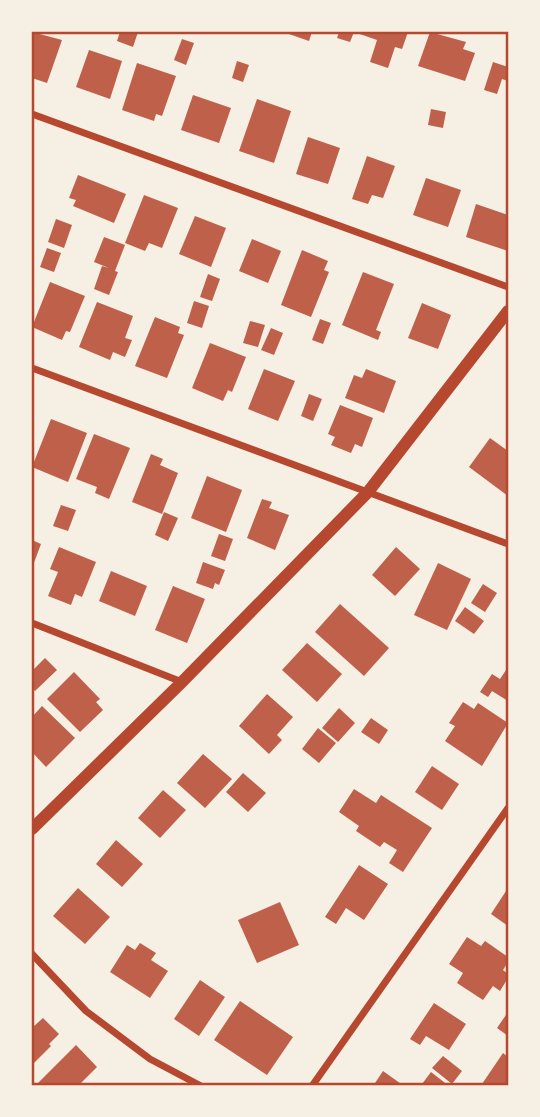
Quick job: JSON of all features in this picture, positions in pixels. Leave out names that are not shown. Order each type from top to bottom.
[{"type":"street","points":[[32,114],[509,287]]},
{"type":"street","points":[[32,830],[368,492],[509,311]]},
{"type":"street","points":[[32,368],[509,544]]},
{"type":"street","points":[[32,623],[182,682]]},
{"type":"street","points":[[312,1086],[509,808]]},
{"type":"street","points":[[32,954],[86,1011],[150,1059],[201,1086]]},
{"type":"building","points":[[32,32],[62,40],[47,83],[32,78]]},
{"type":"building","points":[[120,32],[138,32],[133,47],[117,41]]},
{"type":"building","points":[[283,32],[312,32],[309,41]]},
{"type":"building","points":[[339,32],[354,32],[350,42],[337,38]]},
{"type":"building","points":[[354,32],[408,32],[402,49],[395,47],[388,68],[370,62],[377,40]]},
{"type":"building","points":[[430,32],[466,42],[463,49],[475,53],[465,81],[418,66]]},
{"type":"building","points":[[182,39],[194,43],[186,65],[174,60]]},
{"type":"building","points":[[89,50],[122,61],[110,99],[76,87]]},
{"type":"building","points":[[237,61],[249,65],[243,82],[232,78]]},
{"type":"building","points":[[493,62],[508,67],[508,81],[502,79],[497,94],[484,90]]},
{"type":"building","points":[[137,63],[176,76],[162,116],[156,114],[154,121],[122,110]]},
{"type":"building","points":[[193,95],[231,108],[219,143],[181,130]]},
{"type":"building","points":[[257,99],[291,111],[274,163],[239,151]]},
{"type":"building","points":[[431,109],[446,112],[443,128],[428,125]]},
{"type":"building","points":[[308,137],[340,148],[328,184],[296,174]]},
{"type":"building","points":[[367,156],[395,166],[383,198],[372,195],[368,204],[352,199]]},
{"type":"building","points":[[78,175],[126,194],[114,223],[73,206],[76,200],[69,198]]},
{"type":"building","points":[[426,178],[461,190],[448,227],[413,215]]},
{"type":"building","points":[[144,195],[178,208],[162,248],[149,243],[145,251],[125,243]]},
{"type":"building","points":[[476,204],[508,215],[508,251],[466,237]]},
{"type":"building","points":[[195,216],[226,228],[211,267],[179,254]]},
{"type":"building","points":[[56,219],[72,225],[64,248],[48,242]]},
{"type":"building","points":[[104,237],[125,245],[109,295],[94,289],[102,266],[109,268],[94,262]]},
{"type":"building","points":[[252,239],[281,251],[268,283],[239,271]]},
{"type":"building","points":[[47,248],[61,253],[54,272],[40,267]]},
{"type":"building","points":[[302,250],[328,261],[324,270],[329,272],[311,317],[281,305]]},
{"type":"building","points":[[363,272],[394,284],[376,330],[381,332],[378,340],[342,325]]},
{"type":"building","points":[[208,274],[220,279],[212,301],[200,297]]},
{"type":"building","points":[[50,282],[85,296],[70,332],[66,331],[62,340],[32,327]]},
{"type":"building","points":[[194,301],[209,306],[202,328],[187,323]]},
{"type":"building","points":[[97,302],[133,316],[125,338],[132,340],[125,357],[113,352],[110,360],[79,347]]},
{"type":"building","points":[[422,303],[451,315],[438,349],[408,338]]},
{"type":"building","points":[[155,317],[180,327],[178,333],[184,335],[167,378],[135,366]]},
{"type":"building","points":[[320,319],[331,323],[323,344],[312,340]]},
{"type":"building","points":[[250,321],[265,325],[258,347],[243,343]]},
{"type":"building","points":[[271,328],[283,333],[274,355],[261,350]]},
{"type":"building","points":[[210,343],[246,357],[232,392],[228,390],[223,401],[192,388]]},
{"type":"building","points":[[264,369],[295,381],[278,421],[248,409]]},
{"type":"building","points":[[366,369],[396,381],[384,413],[345,398],[354,375],[362,378]]},
{"type":"building","points":[[309,394],[322,399],[313,421],[301,416]]},
{"type":"building","points":[[340,405],[373,418],[362,447],[355,444],[351,453],[331,445],[335,437],[328,434]]},
{"type":"building","points":[[51,419],[87,433],[68,482],[32,467]]},
{"type":"building","points":[[94,434],[130,448],[109,499],[95,493],[97,487],[76,479]]},
{"type":"building","points":[[490,438],[508,451],[508,496],[469,467]]},
{"type":"building","points":[[151,454],[163,459],[160,465],[178,473],[162,514],[132,502]]},
{"type":"building","points":[[207,476],[242,490],[226,532],[191,518]]},
{"type":"building","points":[[262,499],[272,502],[269,508],[289,515],[275,550],[247,538]]},
{"type":"building","points":[[61,505],[76,510],[68,531],[53,526]]},
{"type":"building","points":[[164,512],[178,518],[168,541],[155,535]]},
{"type":"building","points":[[219,534],[233,539],[225,561],[211,556]]},
{"type":"building","points":[[32,540],[41,544],[32,568]]},
{"type":"building","points":[[59,547],[96,562],[82,597],[75,594],[71,605],[48,596],[58,572],[50,569]]},
{"type":"building","points":[[396,547],[420,569],[395,596],[372,575]]},
{"type":"building","points":[[203,562],[225,570],[219,585],[215,583],[213,589],[196,583]]},
{"type":"building","points":[[438,563],[471,579],[447,630],[414,615]]},
{"type":"building","points":[[111,571],[147,586],[135,616],[99,601]]},
{"type":"building","points":[[483,584],[497,593],[485,612],[471,603]]},
{"type":"building","points":[[173,586],[205,599],[187,643],[155,630]]},
{"type":"building","points":[[340,604],[389,648],[364,676],[315,632]]},
{"type":"building","points":[[465,607],[484,621],[474,634],[455,621]]},
{"type":"building","points":[[307,643],[342,674],[317,702],[282,670]]},
{"type":"building","points":[[45,658],[57,670],[35,691],[32,687],[32,671]]},
{"type":"building","points":[[508,667],[508,701],[492,691],[488,697],[480,692],[492,674],[500,679]]},
{"type":"building","points":[[74,672],[100,699],[96,702],[103,710],[80,732],[47,699]]},
{"type":"building","points":[[267,694],[293,717],[277,735],[282,740],[269,754],[239,726]]},
{"type":"building","points":[[463,702],[474,709],[478,703],[508,723],[482,766],[445,741],[455,726],[449,723]]},
{"type":"building","points":[[42,706],[75,738],[46,767],[32,752],[32,717]]},
{"type":"building","points":[[339,708],[355,723],[338,742],[322,728]]},
{"type":"building","points":[[371,718],[388,730],[379,744],[361,732]]},
{"type":"building","points":[[318,728],[336,743],[319,763],[302,749]]},
{"type":"building","points":[[203,754],[232,779],[205,808],[177,783]]},
{"type":"building","points":[[432,766],[459,784],[442,810],[415,792]]},
{"type":"building","points":[[243,773],[266,793],[248,812],[226,792]]},
{"type":"building","points":[[354,789],[376,803],[381,795],[432,828],[403,872],[389,863],[397,850],[384,842],[380,847],[356,831],[359,826],[339,812]]},
{"type":"building","points":[[163,790],[186,810],[160,838],[138,818]]},
{"type":"building","points":[[116,840],[143,864],[122,887],[96,864]]},
{"type":"building","points":[[359,865],[388,884],[364,920],[346,908],[336,924],[325,917]]},
{"type":"building","points":[[78,888],[110,917],[85,944],[53,916]]},
{"type":"building","points":[[508,888],[508,926],[491,914]]},
{"type":"building","points":[[280,902],[299,945],[257,963],[238,920]]},
{"type":"building","points":[[467,937],[481,946],[485,941],[508,957],[503,970],[508,974],[508,978],[500,991],[493,986],[483,1000],[457,983],[463,973],[449,964]]},
{"type":"building","points":[[140,943],[156,953],[151,960],[168,971],[150,998],[110,972],[127,945],[135,950]]},
{"type":"building","points":[[200,980],[225,997],[199,1036],[174,1019]]},
{"type":"building","points":[[240,1001],[293,1037],[267,1075],[214,1040]]},
{"type":"building","points":[[434,1003],[466,1024],[449,1050],[426,1036],[420,1045],[410,1039]]},
{"type":"building","points":[[508,1012],[508,1036],[497,1028]]},
{"type":"building","points":[[43,1018],[59,1034],[32,1065],[32,1026]]},
{"type":"building","points":[[76,1045],[97,1067],[78,1086],[35,1086]]},
{"type":"building","points":[[503,1053],[508,1057],[508,1086],[484,1086],[482,1084]]},
{"type":"building","points":[[443,1056],[462,1071],[452,1084],[432,1068]]},
{"type":"building","points":[[383,1071],[404,1086],[373,1086]]},
{"type":"building","points":[[431,1072],[449,1086],[423,1086]]}]
